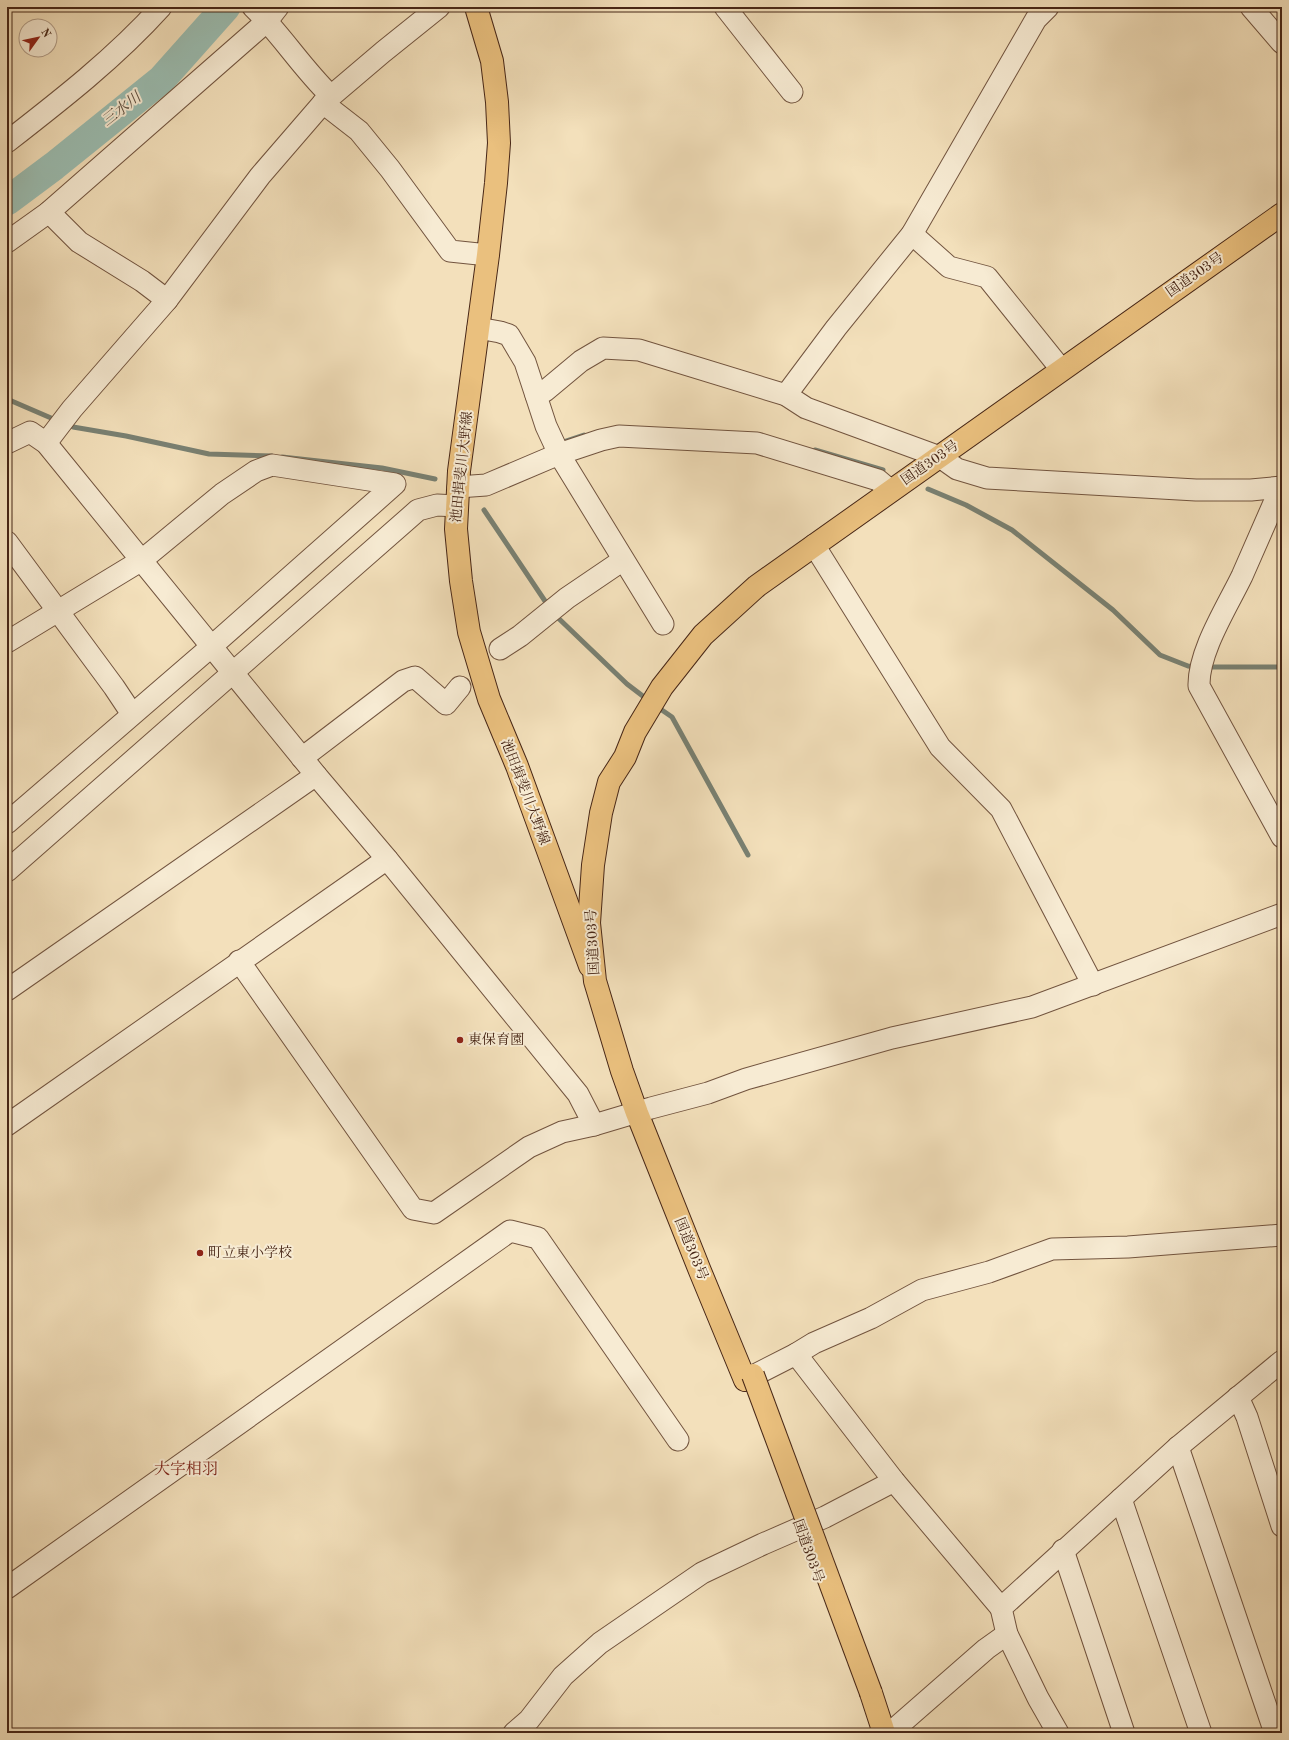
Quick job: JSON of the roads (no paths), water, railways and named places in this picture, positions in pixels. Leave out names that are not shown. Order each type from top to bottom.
[{"type":"main road","name":"池田揖斐川大野線","points":[[476,7],[492,61],[497,102],[499,143],[488,255],[458,496],[456,529],[461,581],[469,632],[489,699],[517,766],[595,981]]},
{"type":"main road","name":"国道303号","points":[[869,1733],[713,1266],[644,1110],[622,1071],[595,981],[589,923],[593,865],[603,805],[610,782],[625,757],[635,732],[662,687],[703,635],[757,586],[940,457],[1061,369],[1282,214]]},
{"type":"main road","name":"国道303号","points":[[625,757],[605,862],[604,923],[609,978],[636,1066],[644,1110]]},
{"type":"main road","name":"国道303号","points":[[749,1377],[884,1733]]},
{"type":"street","points":[[7,142],[72,92],[142,27],[161,7]]},
{"type":"street","points":[[51,437],[68,413],[167,300],[260,176],[326,99],[439,7]]},
{"type":"street","points":[[725,7],[792,92]]},
{"type":"street","points":[[786,395],[836,328],[912,234],[1036,20],[1048,7]]},
{"type":"street","points":[[1251,7],[1282,43]]},
{"type":"street","points":[[7,242],[49,212],[265,13],[326,99],[359,131],[390,169],[450,251],[488,255]]},
{"type":"street","points":[[49,212],[79,242],[142,281],[167,300]]},
{"type":"street","points":[[912,234],[949,268],[987,276],[1061,369]]},
{"type":"street","points":[[478,328],[509,335],[525,362],[546,426],[559,454],[663,624]]},
{"type":"street","points":[[536,395],[545,392],[581,361],[603,348],[638,350],[786,395],[806,408],[940,457],[957,470],[987,478],[1196,490],[1251,490],[1282,487],[1242,576],[1210,642],[1199,675],[1200,686],[1282,837]]},
{"type":"street","points":[[7,443],[30,432],[51,437],[142,560],[302,758],[387,858],[578,1094],[594,1125]]},
{"type":"street","points":[[7,871],[418,510],[437,505],[559,454],[601,440],[619,436],[756,443],[878,480],[891,491]]},
{"type":"street","points":[[7,642],[142,560],[222,494],[256,471],[272,466],[394,484],[212,646],[7,822]]},
{"type":"street","points":[[7,542],[114,687],[132,714]]},
{"type":"street","points":[[814,545],[940,747],[1001,809],[1092,985]]},
{"type":"street","points":[[500,649],[520,636],[567,598],[623,560]]},
{"type":"street","points":[[302,758],[403,681],[415,677],[446,704],[460,687]]},
{"type":"street","points":[[7,990],[316,775]]},
{"type":"street","points":[[10,1117],[387,858]]},
{"type":"street","points":[[239,961],[413,1209],[434,1213],[529,1147],[562,1132],[594,1125],[708,1093],[746,1079],[892,1038],[1032,1007],[1282,914]]},
{"type":"street","points":[[7,1588],[510,1230],[538,1238],[678,1440]]},
{"type":"street","points":[[749,1377],[796,1354],[814,1343],[871,1318],[922,1290],[988,1272],[1052,1249],[1128,1247],[1282,1235]]},
{"type":"street","points":[[796,1354],[894,1481],[1001,1608],[1007,1634],[1038,1698],[1058,1733]]},
{"type":"street","points":[[1001,1608],[1178,1447],[1282,1361]]},
{"type":"street","points":[[1238,1397],[1247,1417],[1282,1526]]},
{"type":"street","points":[[1178,1447],[1275,1733]]},
{"type":"street","points":[[528,1729],[563,1676],[600,1643],[702,1573],[825,1517],[894,1481]]},
{"type":"street","points":[[1121,1499],[1202,1733]]},
{"type":"street","points":[[1063,1550],[1124,1733]]},
{"type":"street","points":[[890,1733],[986,1649],[1007,1634]]},
{"type":"waterway","name":"三水川","points":[[7,201],[54,166],[162,79],[226,7]]},
{"type":"waterway","points":[[7,399],[58,421]]},
{"type":"waterway","points":[[67,425],[209,454],[272,456]]},
{"type":"waterway","points":[[563,442],[584,435]]},
{"type":"waterway","points":[[815,450],[883,470]]},
{"type":"waterway","points":[[282,457],[382,468],[435,479]]},
{"type":"waterway","points":[[928,489],[966,505],[1012,530],[1113,610],[1160,655],[1188,666],[1197,667]]},
{"type":"waterway","points":[[484,510],[549,607]]},
{"type":"waterway","points":[[554,614],[627,684],[648,700]]},
{"type":"waterway","points":[[1205,667],[1282,667]]},
{"type":"waterway","points":[[656,706],[672,717],[748,855]]},
{"type":"place","name":"東保育園","points":[[460,1040]]},
{"type":"place","name":"町立東小学校","points":[[200,1253]]},
{"type":"district","name":"大字相羽","points":[[186,1470]]}]
